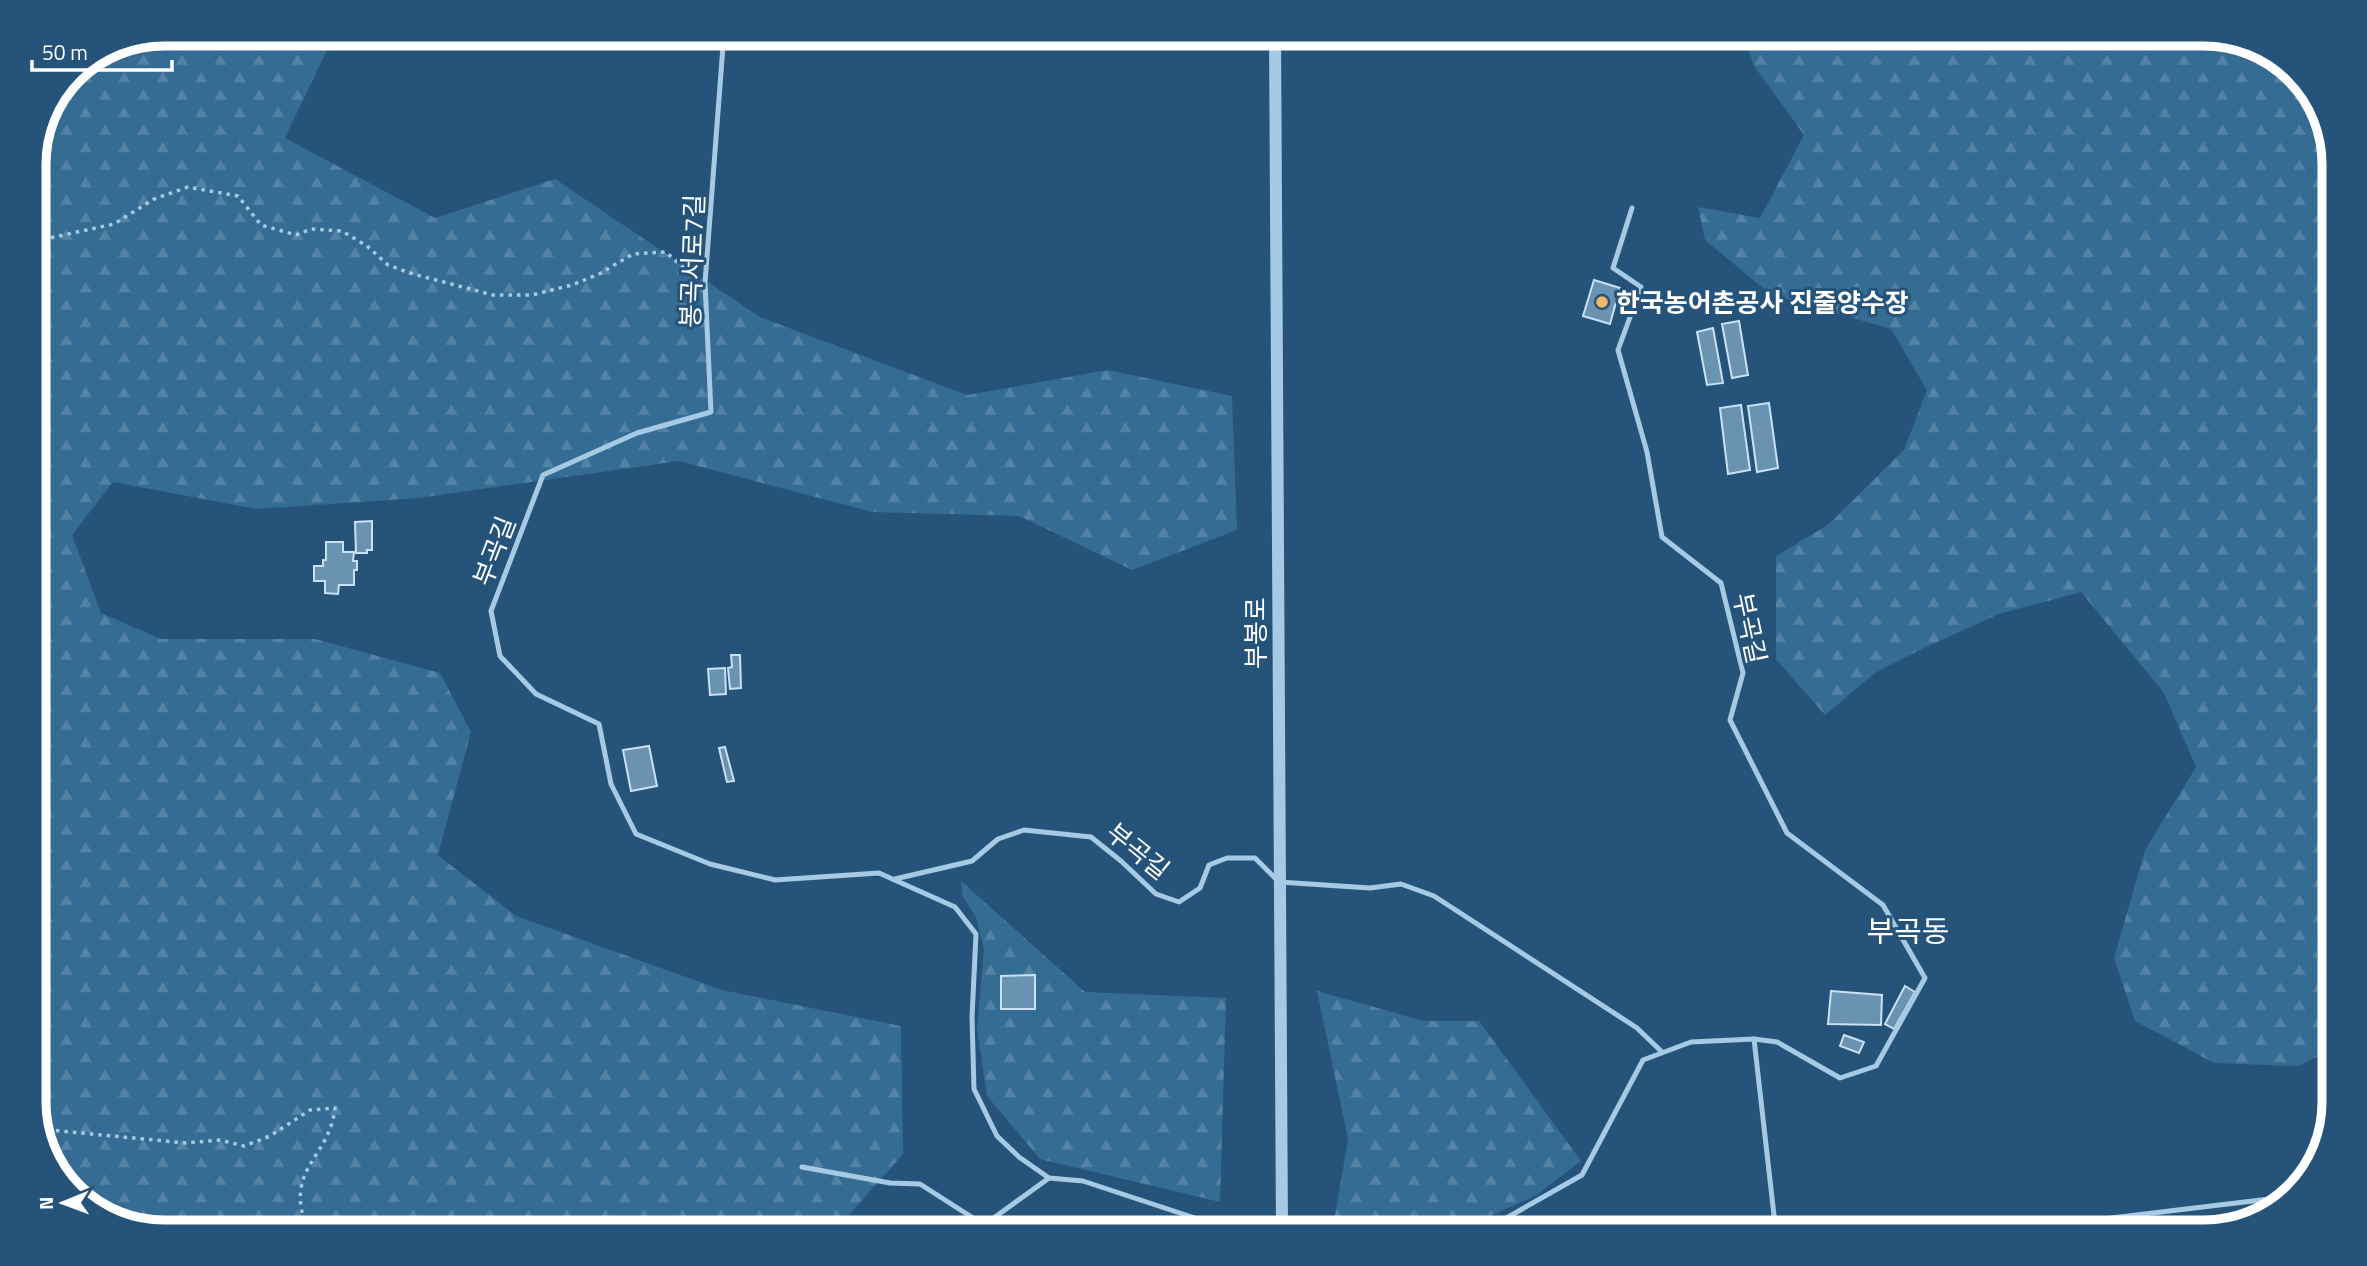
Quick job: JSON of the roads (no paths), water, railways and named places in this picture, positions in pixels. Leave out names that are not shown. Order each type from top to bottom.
[{"type":"street","name":"부봉로","points":[[1275,46],[1282,1220]]},
{"type":"lane","name":"봉곡서로7길","points":[[637,433],[711,412],[705,283],[723,46]]},
{"type":"lane","name":"부곡길","points":[[1632,208],[1613,268],[1641,287],[1618,350],[1647,453],[1662,537],[1721,583],[1743,673],[1730,720],[1787,833],[1882,905],[1925,978],[1876,1066],[1840,1079],[1777,1042],[1754,1039]]},
{"type":"lane","name":"부곡길","points":[[637,433],[543,475],[491,611],[500,656],[536,694],[599,724],[611,784],[636,834],[710,864],[775,880],[879,873],[955,907],[976,934],[972,1017],[974,1089],[997,1136],[1019,1157],[1049,1178],[1083,1181],[1201,1220]]},
{"type":"lane","name":"부곡길","points":[[895,879],[972,860],[998,839],[1024,831],[1091,837],[1156,894],[1179,902],[1200,888],[1209,864],[1227,858],[1255,858],[1279,882]]},
{"type":"lane","points":[[1279,882],[1370,888],[1401,884],[1434,896],[1637,1028],[1662,1052]]},
{"type":"lane","points":[[1503,1220],[1582,1175],[1643,1060],[1690,1042],[1754,1039],[1775,1220]]},
{"type":"lane","points":[[802,1167],[890,1183],[920,1184],[976,1220]]},
{"type":"lane","points":[[991,1220],[1049,1178]]},
{"type":"lane","points":[[2095,1220],[2272,1199]]},
{"type":"place","name":"한국농어촌공사 진줄양수장","points":[[1602,302]]},
{"type":"district","name":"부곡동","points":[[1908,931]]}]
